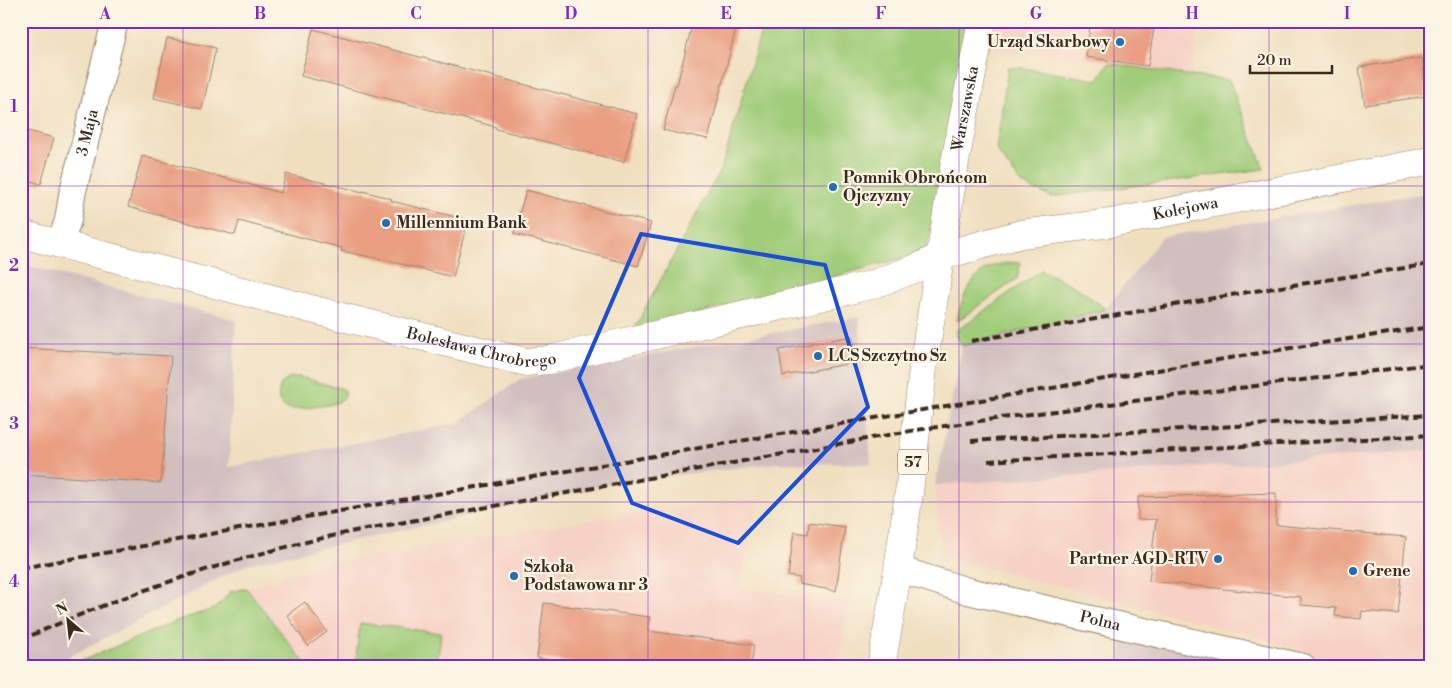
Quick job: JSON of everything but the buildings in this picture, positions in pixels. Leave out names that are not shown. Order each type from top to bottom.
[{"type":"street","name":"3 Maja","points":[[60,244],[68,220],[72,195],[116,21]]},
{"type":"street","name":"Warszawska","points":[[941,256],[982,21]]},
{"type":"street","name":"Kolejowa","points":[[941,256],[1021,234],[1111,223],[1431,161]]},
{"type":"street","name":"Bolesława Chrobrego","points":[[21,234],[346,318],[526,362],[558,358],[871,285],[917,268],[941,256]]},
{"type":"street","name":"57","points":[[881,667],[898,569],[923,368],[941,256]]},
{"type":"street","name":"Polna","points":[[898,569],[968,592],[1303,667]]},
{"type":"highlighted area","points":[[641,234],[825,265],[868,407],[738,543],[632,503],[579,378]]},
{"type":"shaded area","points":[[997,21],[1198,21],[1192,76],[1026,52],[992,50]]},
{"type":"shaded area","points":[[1431,192],[1431,451],[935,485],[962,346],[1106,309],[1162,237]]},
{"type":"shaded area","points":[[21,264],[236,320],[229,467],[458,423],[520,379],[859,317],[871,464],[776,463],[627,481],[247,564],[49,667],[21,667]]},
{"type":"shaded area","points":[[1431,451],[1431,667],[1356,667],[1232,630],[941,556],[935,485]]},
{"type":"shaded area","name":"Szkoła Podstawowa nr 3","points":[[759,500],[739,588],[849,600],[839,667],[308,667],[246,588],[325,564],[627,514]]},
{"type":"shaded area","points":[[1124,627],[1247,667],[1119,667]]},
{"type":"green space","points":[[764,21],[964,21],[977,51],[925,252],[633,331],[722,167]]},
{"type":"green space","points":[[1109,63],[1229,80],[1264,169],[1051,197],[1022,184],[996,150],[1008,67],[1097,80]]},
{"type":"green space","points":[[1021,262],[1017,279],[957,321],[967,291],[982,272],[993,266]]},
{"type":"green space","points":[[1041,270],[1079,289],[1106,309],[962,346],[955,332]]},
{"type":"green space","points":[[299,377],[345,390],[345,396],[339,402],[330,404],[298,409],[285,408],[279,400],[281,384],[290,378]]},
{"type":"green space","points":[[246,588],[308,667],[67,667],[179,620],[216,608],[230,592]]},
{"type":"green space","points":[[360,623],[441,633],[438,658],[509,667],[355,667]]},
{"type":"railway","points":[[971,341],[1248,292],[1431,264]]},
{"type":"railway","points":[[21,568],[759,438],[1218,360],[1431,327]]},
{"type":"railway","points":[[21,640],[102,606],[185,576],[269,551],[355,531],[916,430],[1431,364]]},
{"type":"railway","points":[[971,441],[1431,415]]},
{"type":"railway","points":[[988,461],[1431,435]]},
{"type":"place","name":"Urząd Skarbowy","points":[[1120,42]]},
{"type":"place","name":"Pomnik Obrońcom Ojczyzny","points":[[833,187]]},
{"type":"place","name":"Millennium Bank","points":[[386,223]]},
{"type":"place","name":"LCS Szczytno Sz","points":[[818,356]]},
{"type":"place","name":"Partner AGD-RTV","points":[[1218,559]]},
{"type":"place","name":"Grene","points":[[1353,571]]},
{"type":"place","name":"Szkoła Podstawowa nr 3","points":[[514,576]]}]
